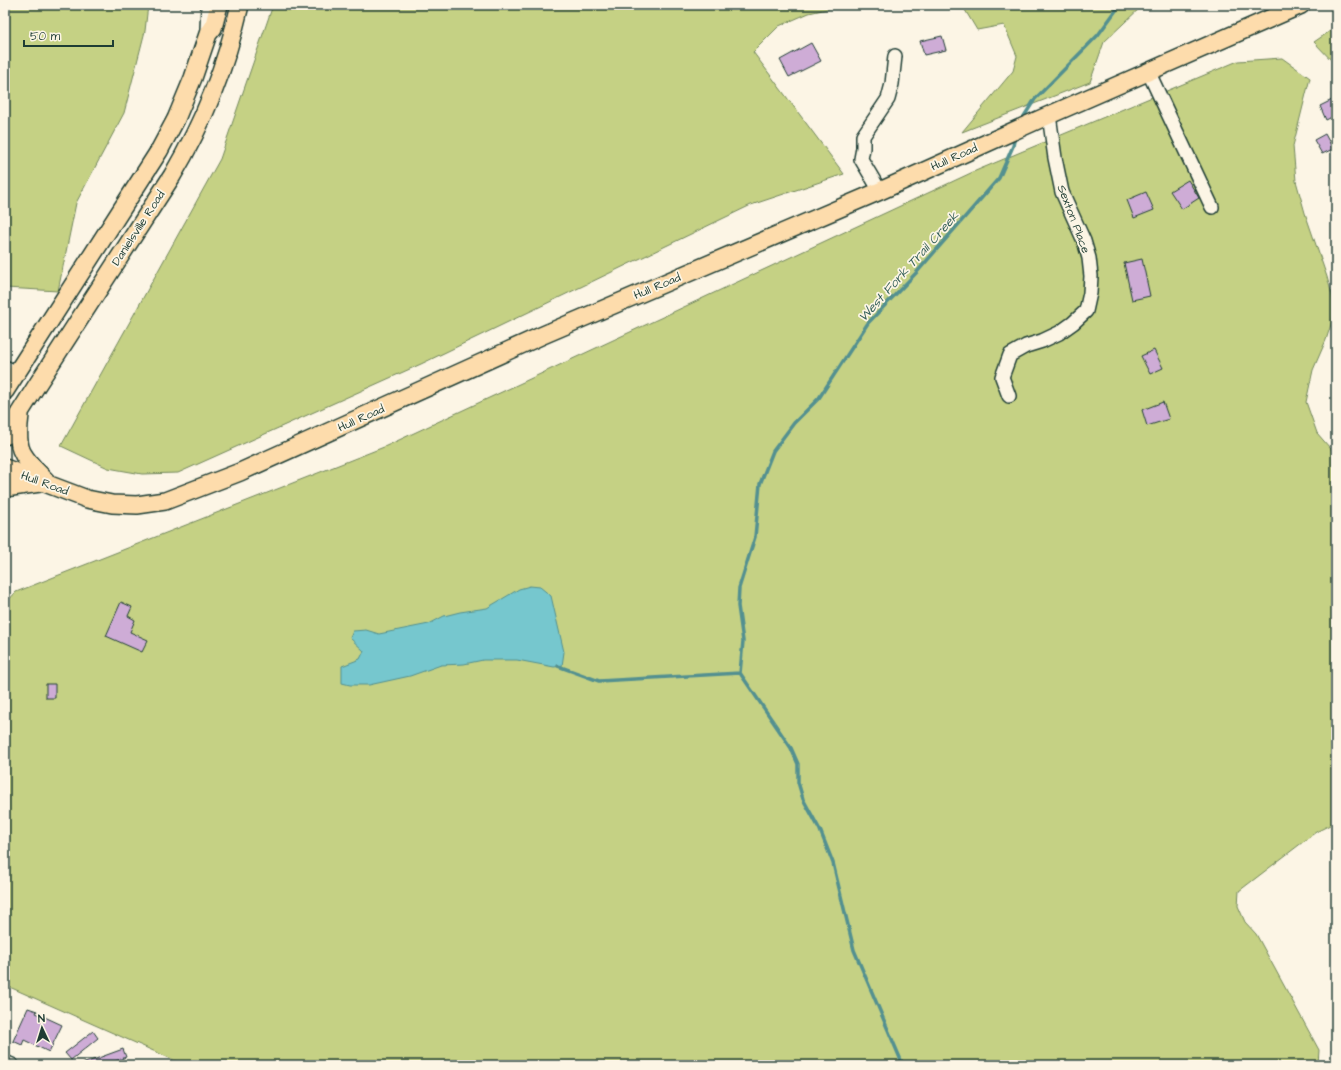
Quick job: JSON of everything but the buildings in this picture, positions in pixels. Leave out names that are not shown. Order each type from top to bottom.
[{"type":"main road","name":"Danielsville Road","points":[[5,391],[10,370],[134,191],[159,151],[184,100],[196,71],[208,34],[213,28],[219,5]]},
{"type":"main road","name":"Danielsville Road","points":[[5,436],[172,176],[188,148],[206,110],[221,70],[231,41],[240,5]]},
{"type":"main road","name":"Hull Road","points":[[5,468],[87,499],[112,504],[137,505],[165,501],[240,472],[543,335],[880,191],[1049,115],[1301,5]]},
{"type":"main road","points":[[20,411],[18,435],[21,453],[47,484]]},
{"type":"main road","points":[[5,488],[47,484]]},
{"type":"street","points":[[208,5],[208,34]]},
{"type":"street","points":[[880,191],[861,159],[864,136],[888,99],[892,84],[895,56]]},
{"type":"street","points":[[1148,72],[1212,206]]},
{"type":"street","name":"Sexton Place","points":[[1009,396],[1002,377],[1010,355],[1026,346],[1059,333],[1073,323],[1086,311],[1090,294],[1091,276],[1089,258],[1084,241],[1062,192],[1055,158],[1049,115]]},
{"type":"street","points":[[5,1062],[12,1065]]},
{"type":"green space","points":[[5,5],[148,5],[145,31],[124,113],[76,203],[58,291],[5,288]]},
{"type":"green space","points":[[273,5],[845,5],[809,13],[779,26],[753,52],[844,174],[751,205],[421,364],[178,473],[142,474],[108,468],[61,446],[220,159]]},
{"type":"green space","points":[[962,5],[1143,5],[1104,42],[1090,82],[962,132],[1013,71],[1017,56],[1004,25],[977,30]]},
{"type":"green space","points":[[1336,27],[1336,65],[1314,42]]},
{"type":"green space","points":[[1282,58],[1310,78],[1293,146],[1296,181],[1336,309],[1326,340],[1313,370],[1306,402],[1317,433],[1336,455],[1336,822],[1316,832],[1239,891],[1238,906],[1245,922],[1256,934],[1319,1050],[1318,1065],[185,1065],[5,985],[5,604],[16,592],[384,447],[973,172],[1238,61]]},
{"type":"water","points":[[530,586],[540,587],[551,596],[564,652],[562,666],[554,667],[517,660],[483,660],[464,664],[441,665],[410,676],[369,685],[350,685],[342,683],[342,666],[360,659],[364,651],[350,638],[353,631],[366,630],[379,634],[429,624],[444,616],[487,608],[519,589]]},
{"type":"waterway","name":"West Fork Trail Creek","points":[[1021,121],[1035,99],[1098,35],[1120,5]]},
{"type":"waterway","name":"West Fork Trail Creek","points":[[903,1065],[854,950],[833,863],[820,830],[803,799],[798,782],[798,764],[791,748],[740,673],[743,641],[738,606],[739,588],[755,537],[760,484],[773,451],[794,423],[819,398],[868,323],[917,272],[999,178],[1014,141]]},
{"type":"waterway","points":[[558,666],[599,681],[740,673]]}]
